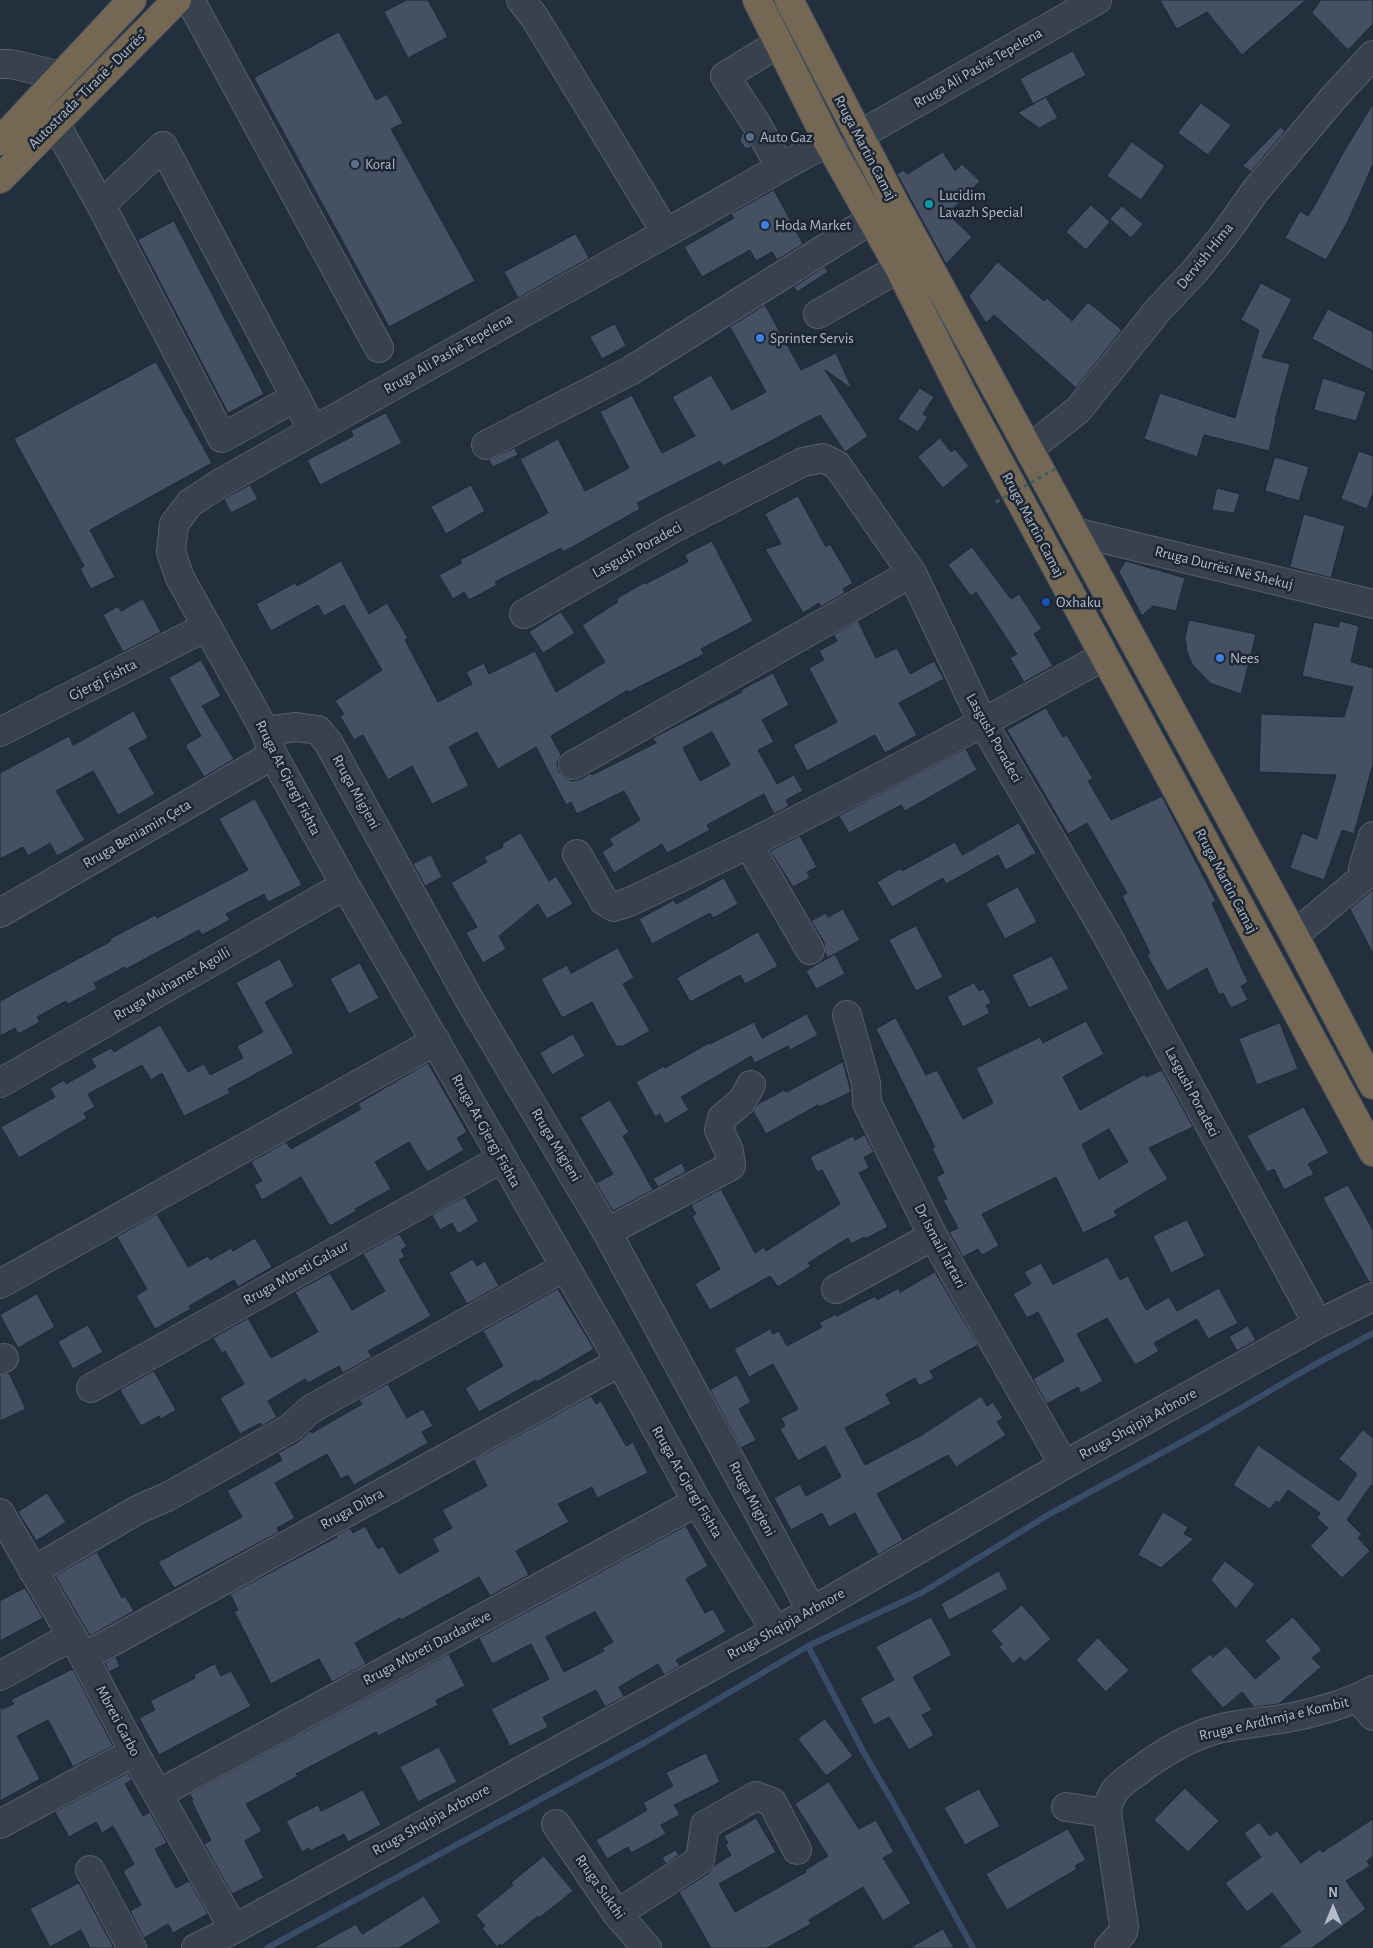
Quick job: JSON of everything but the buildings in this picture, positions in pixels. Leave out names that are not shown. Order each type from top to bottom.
[{"type":"highway","name":"Autostrada \"Tiranë - Durrës\"","points":[[0,141],[132,0]]},
{"type":"highway","name":"Autostrada \"Tiranë - Durrës\"","points":[[0,179],[177,0]]},
{"type":"highway","name":"Rruga Martin Camaj","points":[[757,0],[828,142],[899,268],[964,398],[1373,1152]]},
{"type":"highway","name":"Rruga Martin Camaj","points":[[789,0],[858,135],[1030,448],[1294,935],[1373,1085]]},
{"type":"street","points":[[190,0],[379,348]]},
{"type":"street","points":[[521,0],[535,18],[666,233]]},
{"type":"street","name":"Rruga Ali Pashë Tepelena","points":[[858,135],[1097,0]]},
{"type":"street","points":[[779,44],[725,76],[757,125],[780,167]]},
{"type":"street","name":"Dervish Hima","points":[[1030,448],[1078,410],[1158,310],[1194,272],[1256,190],[1335,96],[1373,55]]},
{"type":"street","points":[[0,64],[11,64],[62,76]]},
{"type":"street","points":[[55,123],[101,205],[222,438],[296,397]]},
{"type":"street","name":"Rruga Ali Pashë Tepelena","points":[[206,627],[180,578],[171,552],[174,524],[190,503],[219,484],[780,167],[828,142]]},
{"type":"street","points":[[101,205],[164,146],[307,418],[308,434]]},
{"type":"street","points":[[486,445],[630,371],[872,219]]},
{"type":"street","points":[[818,314],[899,268]]},
{"type":"street","name":"Lasgush Poradeci","points":[[524,614],[678,526],[803,462],[823,458],[837,465],[912,572],[983,723],[1108,937],[1318,1324]]},
{"type":"street","name":"Rruga Durrësi Në Shekuj","points":[[1075,532],[1373,604]]},
{"type":"street","points":[[573,765],[912,572]]},
{"type":"street","name":"Gjergj Fishta","points":[[0,732],[206,627]]},
{"type":"street","name":"Rruga At Gjergj Fishta","points":[[206,627],[345,885],[436,1041],[501,1159],[620,1362],[697,1502],[775,1630]]},
{"type":"street","points":[[576,854],[604,900],[614,907],[630,902],[749,845],[983,723],[1104,656]]},
{"type":"street","name":"Rruga Migjeni","points":[[269,743],[296,727],[318,730],[328,742],[469,999],[607,1232],[812,1611]]},
{"type":"street","name":"Rruga Beniamin Çeta","points":[[0,913],[269,743]]},
{"type":"street","points":[[1294,935],[1369,877],[1363,868],[1373,836]]},
{"type":"street","points":[[749,845],[810,950]]},
{"type":"street","name":"Rruga Muhamet Agolli","points":[[0,1083],[345,885]]},
{"type":"street","name":"Dr Ismail Tartari","points":[[847,1015],[866,1083],[867,1103],[933,1236],[1064,1465]]},
{"type":"street","points":[[0,1284],[436,1041]]},
{"type":"street","points":[[607,1232],[731,1166],[729,1151],[719,1130],[722,1118],[742,1101],[752,1085]]},
{"type":"street","name":"Rruga Mbreti Galaur","points":[[91,1388],[501,1159]]},
{"type":"street","points":[[836,1289],[933,1236]]},
{"type":"street","points":[[33,1571],[139,1509],[168,1497],[290,1428],[311,1409],[565,1267]]},
{"type":"street","name":"Rruga Shqipja Arbnore","points":[[196,1948],[234,1929],[812,1611],[1064,1465],[1318,1324],[1373,1297]]},
{"type":"street","name":"Rruga Dibra","points":[[0,1676],[78,1647],[620,1362]]},
{"type":"street","name":"Rruga Mbreti Dardanëve","points":[[158,1794],[697,1502]]},
{"type":"street","name":"Mbreti Garbo","points":[[0,1513],[78,1647],[134,1752],[234,1929]]},
{"type":"street","name":"Rruga e Ardhmja e Kombit","points":[[1107,1812],[1109,1799],[1118,1787],[1155,1758],[1193,1738],[1226,1728],[1298,1716],[1368,1701]]},
{"type":"street","points":[[0,1824],[134,1752]]},
{"type":"street","points":[[617,1914],[700,1860],[705,1825],[756,1796],[772,1802],[797,1850]]},
{"type":"street","points":[[1066,1807],[1107,1812],[1124,1926],[1123,1932],[1109,1948]]},
{"type":"street","name":"Rruga Sukthi","points":[[556,1824],[617,1914],[647,1948]]},
{"type":"street","points":[[90,1870],[132,1948]]},
{"type":"path","points":[[996,502],[1057,468]]},
{"type":"waterway","points":[[267,1948],[644,1743],[808,1646],[923,1592],[1048,1515],[1198,1433],[1373,1333]]},
{"type":"waterway","points":[[808,1646],[864,1753],[973,1948]]},
{"type":"place","name":"Auto Gaz","points":[[750,137]]},
{"type":"place","name":"Koral","points":[[355,164]]},
{"type":"place","name":"Lucidim Lavazh Special","points":[[929,204]]},
{"type":"place","name":"Hoda Market","points":[[765,225]]},
{"type":"place","name":"Sprinter Servis","points":[[760,338]]},
{"type":"place","name":"Oxhaku","points":[[1046,602]]},
{"type":"place","name":"Nees","points":[[1220,658]]}]
